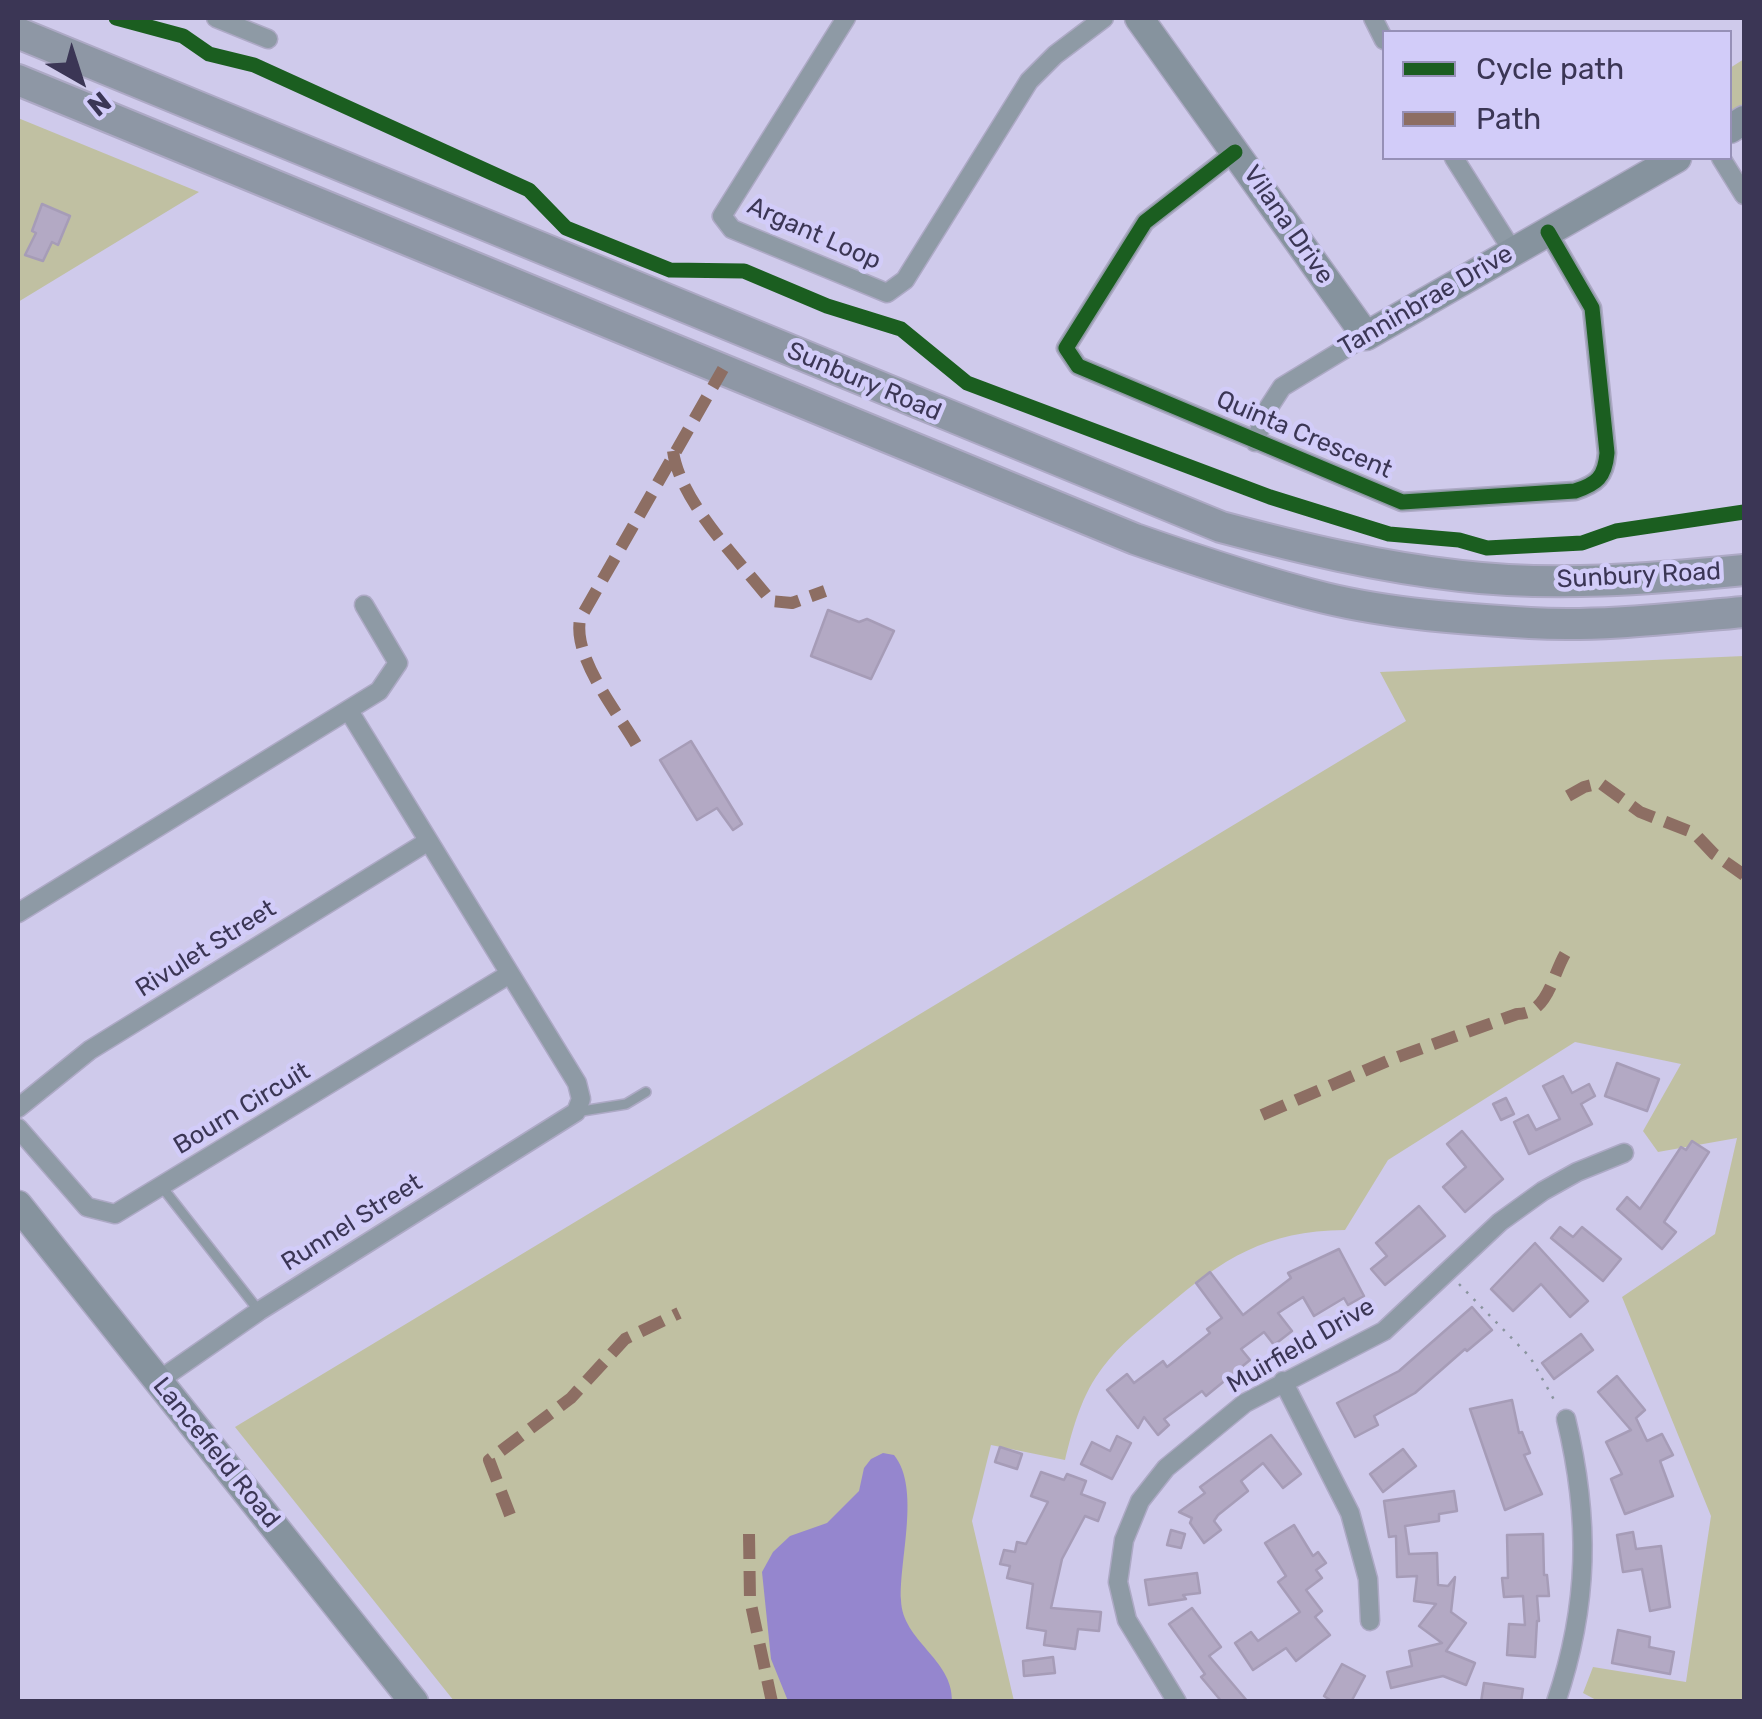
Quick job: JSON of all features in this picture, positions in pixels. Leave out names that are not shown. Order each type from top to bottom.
[{"type":"main road","name":"Sunbury Road","points":[[18,33],[1221,527],[1317,552],[1465,577],[1643,578],[1744,570]]},
{"type":"main road","name":"Sunbury Road","points":[[18,80],[1117,532],[1227,572],[1330,599],[1533,624],[1628,622],[1744,612]]},
{"type":"street","points":[[216,18],[268,39]]},
{"type":"street","name":"Argant Loop","points":[[846,18],[722,216],[732,229],[887,293],[905,280],[1029,80],[1054,55],[1104,18]]},
{"type":"street","name":"Vilana Drive","points":[[1139,18],[1366,336]]},
{"type":"street","name":"Quinta Crescent","points":[[1235,152],[1145,222],[1066,348],[1078,366],[1402,502],[1575,491],[1596,484],[1606,471],[1592,308],[1548,232]]},
{"type":"street","points":[[1455,160],[1512,250]]},
{"type":"street","name":"Tanninbrae Drive","points":[[1255,442],[1266,410],[1282,387],[1672,160]]},
{"type":"street","points":[[1722,160],[1744,195]]},
{"type":"street","points":[[18,913],[379,691],[398,663],[364,605]]},
{"type":"street","points":[[349,711],[577,1082],[582,1099],[576,1112]]},
{"type":"street","name":"Rivulet Street","points":[[18,1108],[90,1050],[428,842]]},
{"type":"street","name":"Bourn Circuit","points":[[18,1128],[87,1206],[115,1214],[508,975]]},
{"type":"street","name":"Runnel Street","points":[[158,1381],[259,1311],[576,1112]]},
{"type":"street","name":"Muirfield Drive","points":[[1177,1702],[1127,1620],[1118,1582],[1124,1540],[1140,1501],[1166,1468],[1245,1403],[1384,1331],[1500,1222],[1543,1191],[1624,1153]]},
{"type":"street","name":"Lancefield Road","points":[[18,1205],[414,1702]]},
{"type":"street","points":[[1283,1381],[1350,1513],[1368,1578],[1370,1622]]},
{"type":"street","points":[[1556,1702],[1572,1656],[1584,1554],[1576,1464],[1566,1419]]},
{"type":"lane","name":"Runnel Street","points":[[576,1112],[626,1104],[646,1092]]},
{"type":"lane","points":[[161,1187],[259,1311]]},
{"type":"path","points":[[1449,1273],[1530,1357],[1566,1419]]},
{"type":"green space","points":[[1744,59],[1744,105],[1732,112],[1732,67]]},
{"type":"green space","points":[[18,118],[199,192],[18,302]]},
{"type":"green space","points":[[1744,656],[1744,1701],[1598,1701],[1583,1693],[1593,1667],[1686,1682],[1711,1516],[1622,1297],[1715,1234],[1737,1138],[1658,1152],[1643,1131],[1681,1064],[1575,1042],[1388,1160],[1345,1230],[1268,1242],[1227,1262],[1186,1290],[1132,1336],[1103,1367],[1084,1400],[1065,1460],[991,1445],[972,1521],[1014,1701],[454,1701],[235,1427],[1406,721],[1380,672]]},
{"type":"shaded area","points":[[883,1453],[894,1455],[906,1486],[901,1584],[904,1614],[945,1673],[952,1701],[788,1701],[771,1659],[762,1572],[773,1552],[790,1536],[827,1523],[859,1491],[864,1468],[871,1459]]},
{"type":"building","points":[[42,204],[70,216],[58,245],[52,242],[43,261],[25,255],[36,233],[32,231]]},
{"type":"building","points":[[828,610],[859,622],[867,619],[894,631],[871,679],[811,656]]},
{"type":"building","points":[[691,741],[742,824],[733,830],[717,808],[697,820],[660,760]]},
{"type":"building","points":[[1617,1063],[1659,1079],[1647,1111],[1605,1096]]},
{"type":"building","points":[[1563,1076],[1572,1093],[1589,1084],[1595,1096],[1581,1104],[1592,1124],[1529,1154],[1514,1122],[1528,1115],[1536,1130],[1560,1119],[1543,1086]]},
{"type":"building","points":[[1506,1098],[1514,1114],[1501,1120],[1493,1104]]},
{"type":"building","points":[[1462,1131],[1503,1179],[1465,1212],[1443,1187],[1466,1167],[1447,1144]]},
{"type":"building","points":[[1692,1141],[1709,1152],[1664,1222],[1676,1232],[1662,1249],[1617,1209],[1627,1197],[1640,1209],[1681,1147],[1686,1150]]},
{"type":"building","points":[[1419,1206],[1445,1236],[1385,1285],[1371,1269],[1387,1256],[1376,1243]]},
{"type":"building","points":[[1560,1227],[1573,1237],[1582,1227],[1621,1259],[1603,1281],[1551,1238]]},
{"type":"building","points":[[1535,1243],[1588,1301],[1570,1317],[1541,1284],[1513,1311],[1491,1289]]},
{"type":"building","points":[[1339,1249],[1364,1296],[1348,1305],[1344,1298],[1314,1316],[1303,1297],[1278,1313],[1292,1331],[1274,1345],[1264,1332],[1241,1349],[1250,1360],[1206,1396],[1202,1391],[1164,1419],[1169,1425],[1158,1435],[1144,1417],[1138,1428],[1107,1390],[1127,1374],[1134,1383],[1163,1361],[1167,1367],[1210,1333],[1207,1329],[1222,1318],[1196,1283],[1210,1272],[1243,1315],[1291,1278],[1288,1273]]},
{"type":"building","points":[[1472,1307],[1492,1330],[1415,1393],[1374,1416],[1378,1425],[1355,1437],[1337,1403],[1399,1371]]},
{"type":"building","points":[[1581,1334],[1593,1350],[1554,1379],[1542,1363]]},
{"type":"building","points":[[1617,1376],[1645,1410],[1636,1418],[1647,1441],[1662,1434],[1673,1455],[1660,1461],[1673,1496],[1625,1514],[1611,1479],[1622,1474],[1606,1442],[1631,1430],[1598,1392]]},
{"type":"building","points":[[1512,1400],[1519,1433],[1522,1432],[1530,1453],[1524,1455],[1542,1494],[1505,1510],[1470,1409]]},
{"type":"building","points":[[1271,1435],[1301,1474],[1283,1488],[1263,1463],[1241,1481],[1248,1491],[1218,1515],[1214,1521],[1221,1530],[1204,1543],[1190,1523],[1192,1518],[1179,1512],[1205,1493],[1200,1487]]},
{"type":"building","points":[[1117,1436],[1131,1443],[1112,1479],[1081,1464],[1092,1442],[1110,1451]]},
{"type":"building","points":[[1000,1447],[1022,1454],[1017,1469],[995,1462]]},
{"type":"building","points":[[1403,1449],[1416,1466],[1383,1492],[1370,1474]]},
{"type":"building","points":[[1041,1472],[1064,1480],[1067,1474],[1086,1481],[1081,1494],[1105,1503],[1098,1521],[1085,1516],[1062,1559],[1051,1608],[1101,1612],[1099,1631],[1078,1629],[1075,1649],[1044,1645],[1046,1631],[1027,1628],[1033,1584],[1007,1578],[1010,1566],[1000,1564],[1004,1550],[1015,1552],[1017,1542],[1026,1544],[1048,1502],[1031,1496]]},
{"type":"building","points":[[1454,1491],[1457,1511],[1439,1514],[1439,1521],[1405,1526],[1409,1554],[1437,1553],[1438,1585],[1448,1586],[1455,1577],[1451,1612],[1466,1623],[1446,1651],[1475,1663],[1466,1685],[1443,1676],[1391,1688],[1387,1672],[1412,1666],[1409,1651],[1442,1643],[1419,1626],[1436,1604],[1414,1601],[1417,1576],[1397,1577],[1396,1536],[1389,1537],[1384,1501]]},
{"type":"building","points":[[1294,1525],[1313,1556],[1318,1552],[1326,1563],[1316,1570],[1322,1578],[1306,1590],[1322,1611],[1315,1617],[1330,1635],[1296,1661],[1286,1648],[1253,1670],[1235,1643],[1251,1632],[1258,1641],[1300,1612],[1278,1582],[1286,1576],[1265,1543]]},
{"type":"building","points":[[1171,1530],[1185,1534],[1181,1548],[1167,1545]]},
{"type":"building","points":[[1633,1532],[1636,1549],[1661,1546],[1670,1607],[1650,1611],[1642,1569],[1623,1572],[1617,1535]]},
{"type":"building","points":[[1543,1534],[1549,1596],[1537,1596],[1535,1657],[1507,1655],[1509,1624],[1525,1625],[1523,1596],[1504,1597],[1502,1578],[1508,1578],[1507,1535]]},
{"type":"building","points":[[1197,1573],[1200,1593],[1149,1605],[1145,1580]]},
{"type":"building","points":[[1192,1608],[1221,1647],[1209,1656],[1248,1702],[1222,1702],[1201,1677],[1205,1674],[1169,1624]]},
{"type":"building","points":[[1618,1630],[1650,1637],[1649,1647],[1674,1652],[1670,1674],[1612,1663]]},
{"type":"building","points":[[1053,1657],[1055,1673],[1024,1676],[1023,1661]]},
{"type":"building","points":[[1342,1664],[1365,1676],[1351,1702],[1333,1702],[1324,1696]]},
{"type":"building","points":[[1484,1683],[1523,1689],[1521,1702],[1481,1702]]},
{"type":"marked path","points":[[636,744],[589,667],[580,619],[723,369]]},
{"type":"marked path","points":[[673,451],[678,470],[699,510],[771,601],[792,603],[825,591]]},
{"type":"marked path","points":[[1568,796],[1600,783],[1640,812],[1694,833],[1714,854],[1744,875]]},
{"type":"marked path","points":[[1262,1115],[1392,1059],[1536,1008],[1548,992],[1565,954]]},
{"type":"marked path","points":[[510,1515],[489,1460],[571,1398],[625,1339],[679,1313]]},
{"type":"marked path","points":[[749,1534],[750,1600],[772,1702]]},
{"type":"cycle path","points":[[116,18],[183,36],[209,54],[254,65],[529,190],[566,228],[670,270],[744,271],[827,306],[901,329],[967,383],[1270,497],[1389,534],[1459,540],[1487,548],[1582,543],[1616,531],[1744,512]]},
{"type":"cycle path","points":[[1235,152],[1145,222],[1066,348],[1078,366],[1402,502],[1575,491],[1602,474],[1607,453],[1592,308],[1548,232]]}]
